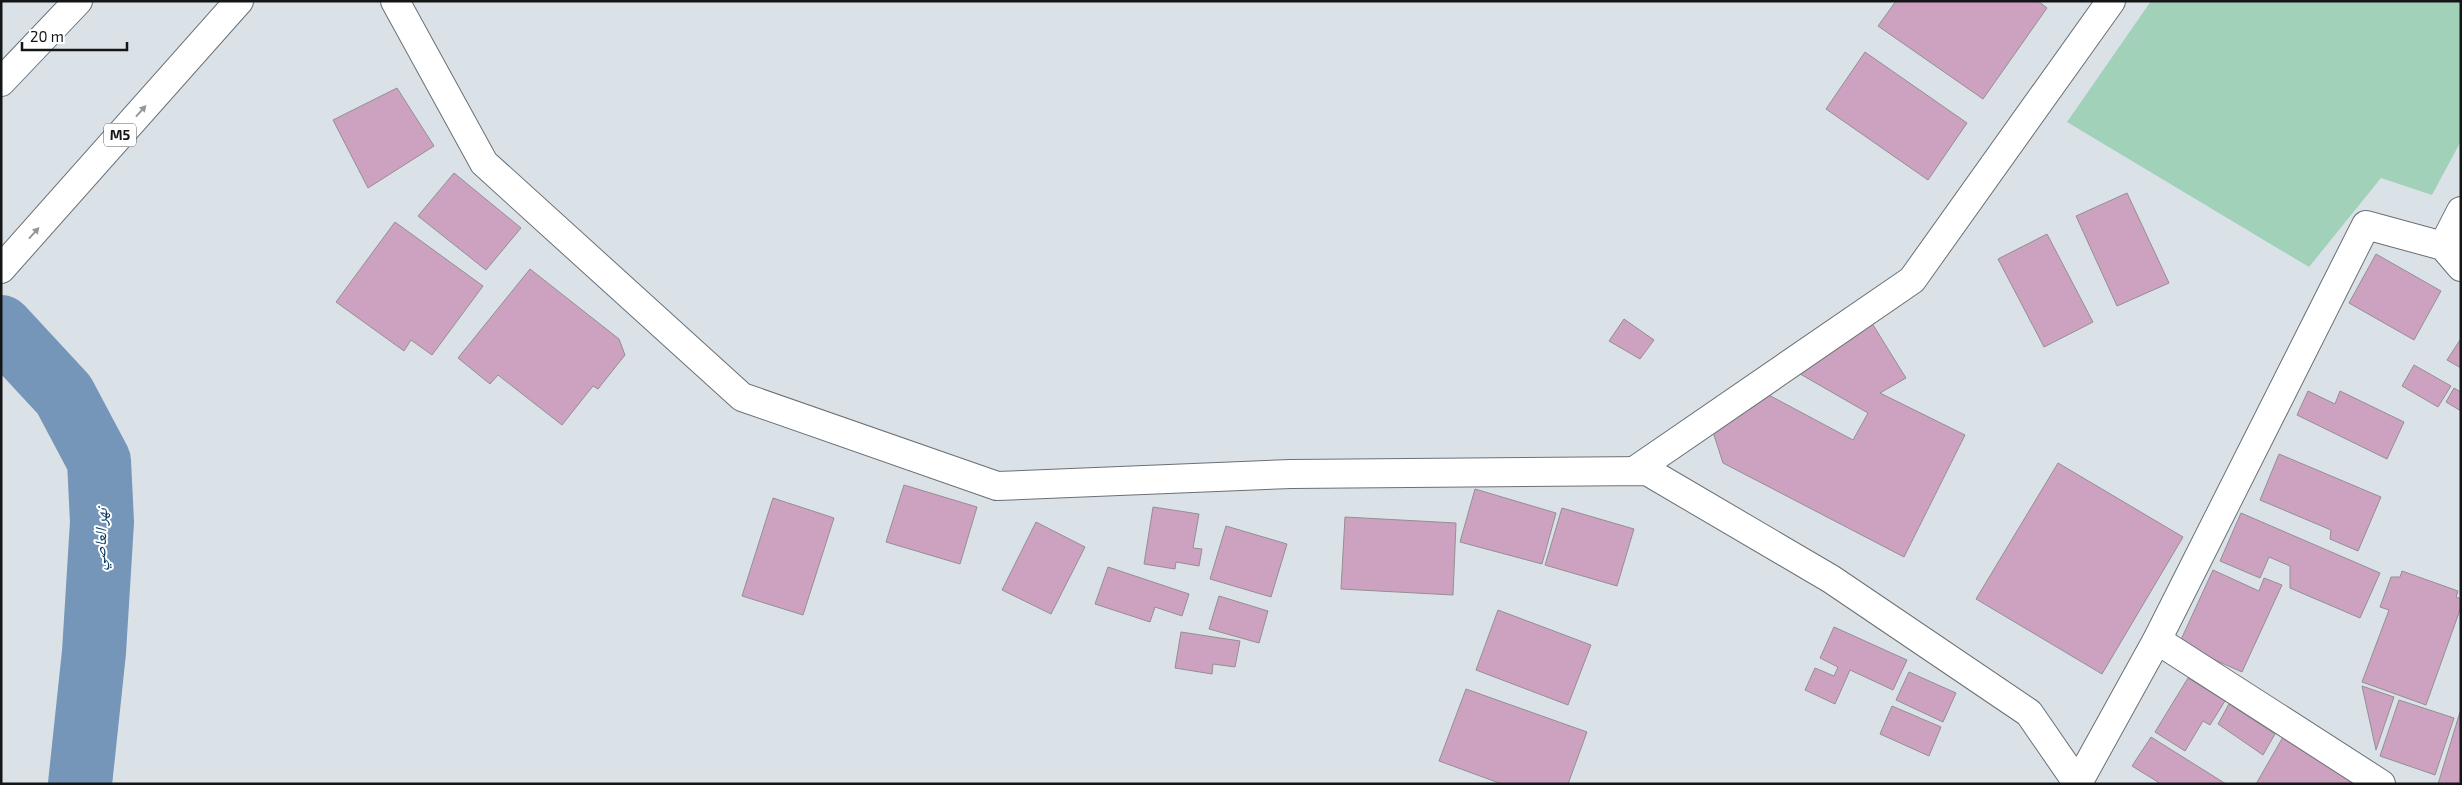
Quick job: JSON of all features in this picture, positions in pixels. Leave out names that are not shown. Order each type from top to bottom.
[{"type":"main road","points":[[1,82],[78,1]]},
{"type":"main road","name":"M5","points":[[1,270],[239,1]]},
{"type":"main road","points":[[395,1],[484,164],[742,397],[997,486],[1291,474],[1647,471],[1831,580],[2029,713],[2078,783],[2157,640],[2366,224],[2443,246],[2461,267]]},
{"type":"main road","points":[[1634,471],[1912,280],[2111,1]]},
{"type":"main road","points":[[2443,246],[2461,211]]},
{"type":"main road","points":[[2157,640],[2380,784]]},
{"type":"green space","points":[[2151,1],[2461,1],[2461,141],[2432,195],[2381,178],[2309,267],[2067,122]]},
{"type":"building","points":[[1896,1],[2038,1],[2047,8],[1983,99],[1878,26]]},
{"type":"building","points":[[1865,52],[1967,123],[1928,180],[1826,109]]},
{"type":"building","points":[[397,88],[434,146],[368,188],[333,120]]},
{"type":"building","points":[[454,173],[521,228],[486,270],[418,216]]},
{"type":"building","points":[[2127,193],[2169,283],[2117,306],[2076,216]]},
{"type":"building","points":[[395,222],[483,286],[432,355],[411,340],[404,351],[336,302]]},
{"type":"building","points":[[2047,234],[2093,322],[2044,347],[1998,259]]},
{"type":"building","points":[[2376,254],[2441,291],[2414,340],[2349,303]]},
{"type":"building","points":[[530,269],[619,339],[625,355],[598,389],[593,386],[562,425],[498,375],[490,384],[458,358]]},
{"type":"building","points":[[1624,319],[1654,340],[1640,359],[1609,341]]},
{"type":"building","points":[[1870,320],[1906,378],[1880,393],[1965,435],[1904,557],[1723,463],[1712,429],[1765,393],[1853,440],[1868,413],[1795,371]]},
{"type":"building","points":[[2461,340],[2461,368],[2447,360]]},
{"type":"building","points":[[2414,365],[2451,386],[2438,407],[2402,386]]},
{"type":"building","points":[[2454,388],[2461,392],[2461,411],[2446,402]]},
{"type":"building","points":[[2308,391],[2335,404],[2340,391],[2404,422],[2387,459],[2297,415]]},
{"type":"building","points":[[2279,454],[2381,497],[2358,551],[2330,539],[2331,530],[2260,500]]},
{"type":"building","points":[[2058,463],[2183,537],[2102,674],[1976,599]]},
{"type":"building","points":[[904,485],[977,507],[960,564],[886,542]]},
{"type":"building","points":[[1475,489],[1556,513],[1542,564],[1460,542]]},
{"type":"building","points":[[773,498],[834,518],[803,615],[742,596]]},
{"type":"building","points":[[1153,507],[1199,514],[1193,548],[1202,549],[1199,566],[1176,562],[1175,569],[1144,564]]},
{"type":"building","points":[[1562,508],[1634,529],[1617,586],[1545,565]]},
{"type":"building","points":[[2241,513],[2380,573],[2360,618],[2290,588],[2290,566],[2269,557],[2260,578],[2220,561]]},
{"type":"building","points":[[1345,517],[1456,523],[1453,595],[1341,589]]},
{"type":"building","points":[[1036,522],[1085,547],[1051,614],[1002,590]]},
{"type":"building","points":[[1226,526],[1287,544],[1271,597],[1210,579]]},
{"type":"building","points":[[1108,567],[1189,594],[1182,616],[1155,607],[1150,622],[1095,604]]},
{"type":"building","points":[[2213,570],[2259,591],[2264,578],[2282,585],[2242,672],[2179,644]]},
{"type":"building","points":[[2402,571],[2458,591],[2456,597],[2461,599],[2461,607],[2426,705],[2362,682],[2389,610],[2380,607],[2391,577],[2400,577]]},
{"type":"building","points":[[1219,596],[1268,611],[1259,643],[1209,629]]},
{"type":"building","points":[[1498,610],[1591,645],[1568,705],[1476,670]]},
{"type":"building","points":[[1834,627],[1907,660],[1893,690],[1850,670],[1835,704],[1805,690],[1815,668],[1834,676],[1838,667],[1820,658]]},
{"type":"building","points":[[1181,632],[1240,641],[1235,667],[1213,664],[1212,674],[1175,668]]},
{"type":"building","points":[[1909,672],[1956,693],[1943,722],[1896,700]]},
{"type":"building","points":[[2188,678],[2225,701],[2210,725],[2203,721],[2185,751],[2155,732]]},
{"type":"building","points":[[2362,686],[2394,697],[2376,750]]},
{"type":"building","points":[[1466,689],[1587,732],[1568,784],[1502,784],[1439,761]]},
{"type":"building","points":[[2399,700],[2454,718],[2435,775],[2380,756]]},
{"type":"building","points":[[2229,704],[2275,734],[2263,755],[2218,724]]},
{"type":"building","points":[[1892,706],[1941,727],[1929,756],[1880,734]]},
{"type":"building","points":[[2460,712],[2461,784],[2438,784]]},
{"type":"building","points":[[2151,737],[2226,784],[2157,784],[2158,782],[2132,766]]},
{"type":"building","points":[[2283,737],[2358,784],[2256,784]]},
{"type":"waterway","name":"نهر العاصي","points":[[1,327],[64,395],[99,461],[102,522],[94,652],[80,784]]}]
